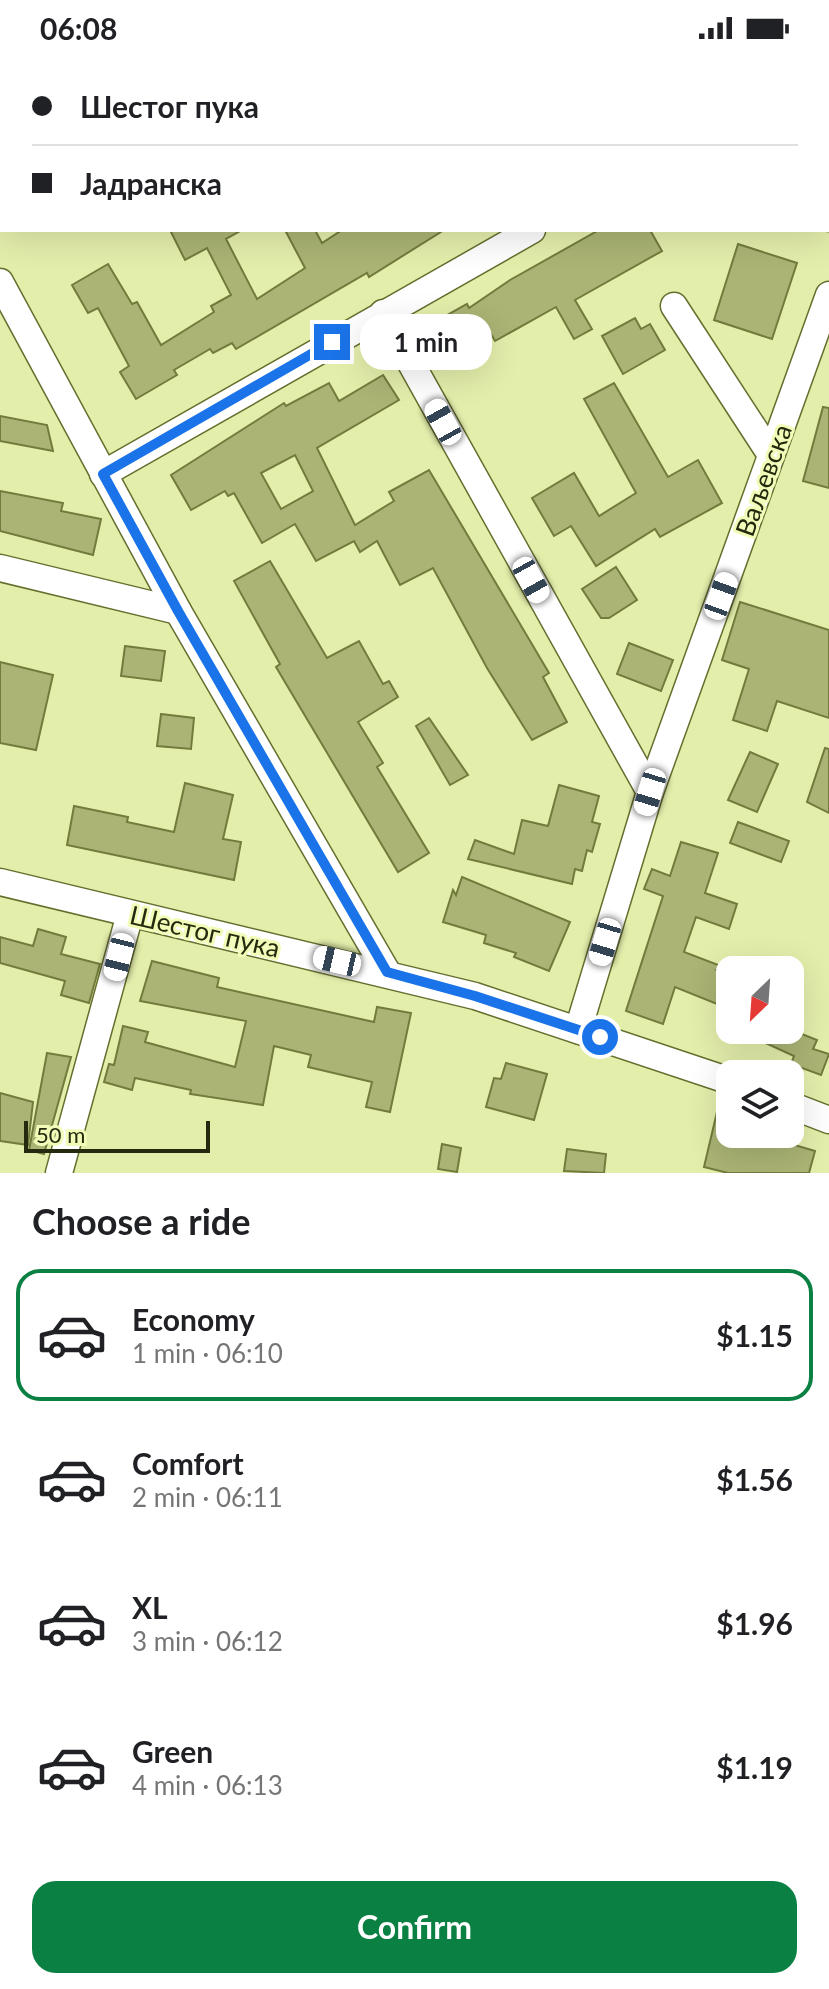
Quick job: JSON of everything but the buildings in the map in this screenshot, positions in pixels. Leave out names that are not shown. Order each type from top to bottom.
[{"type":"street","points":[[103,474],[528,232]]},
{"type":"street","points":[[0,282],[178,611],[387,972]]},
{"type":"street","name":"Ваљевска","points":[[578,1030],[650,792],[829,295]]},
{"type":"street","points":[[674,306],[771,455]]},
{"type":"street","points":[[383,313],[650,792]]},
{"type":"street","points":[[0,568],[178,611]]},
{"type":"street","name":"Шестог пука","points":[[0,882],[387,972],[578,1030],[716,1076]]},
{"type":"street","points":[[59,1173],[130,914]]},
{"type":"street","points":[[804,1110],[829,1120]]},
{"type":"route","points":[[332,342],[103,474],[178,611],[387,972],[475,996],[600,1037]]}]
